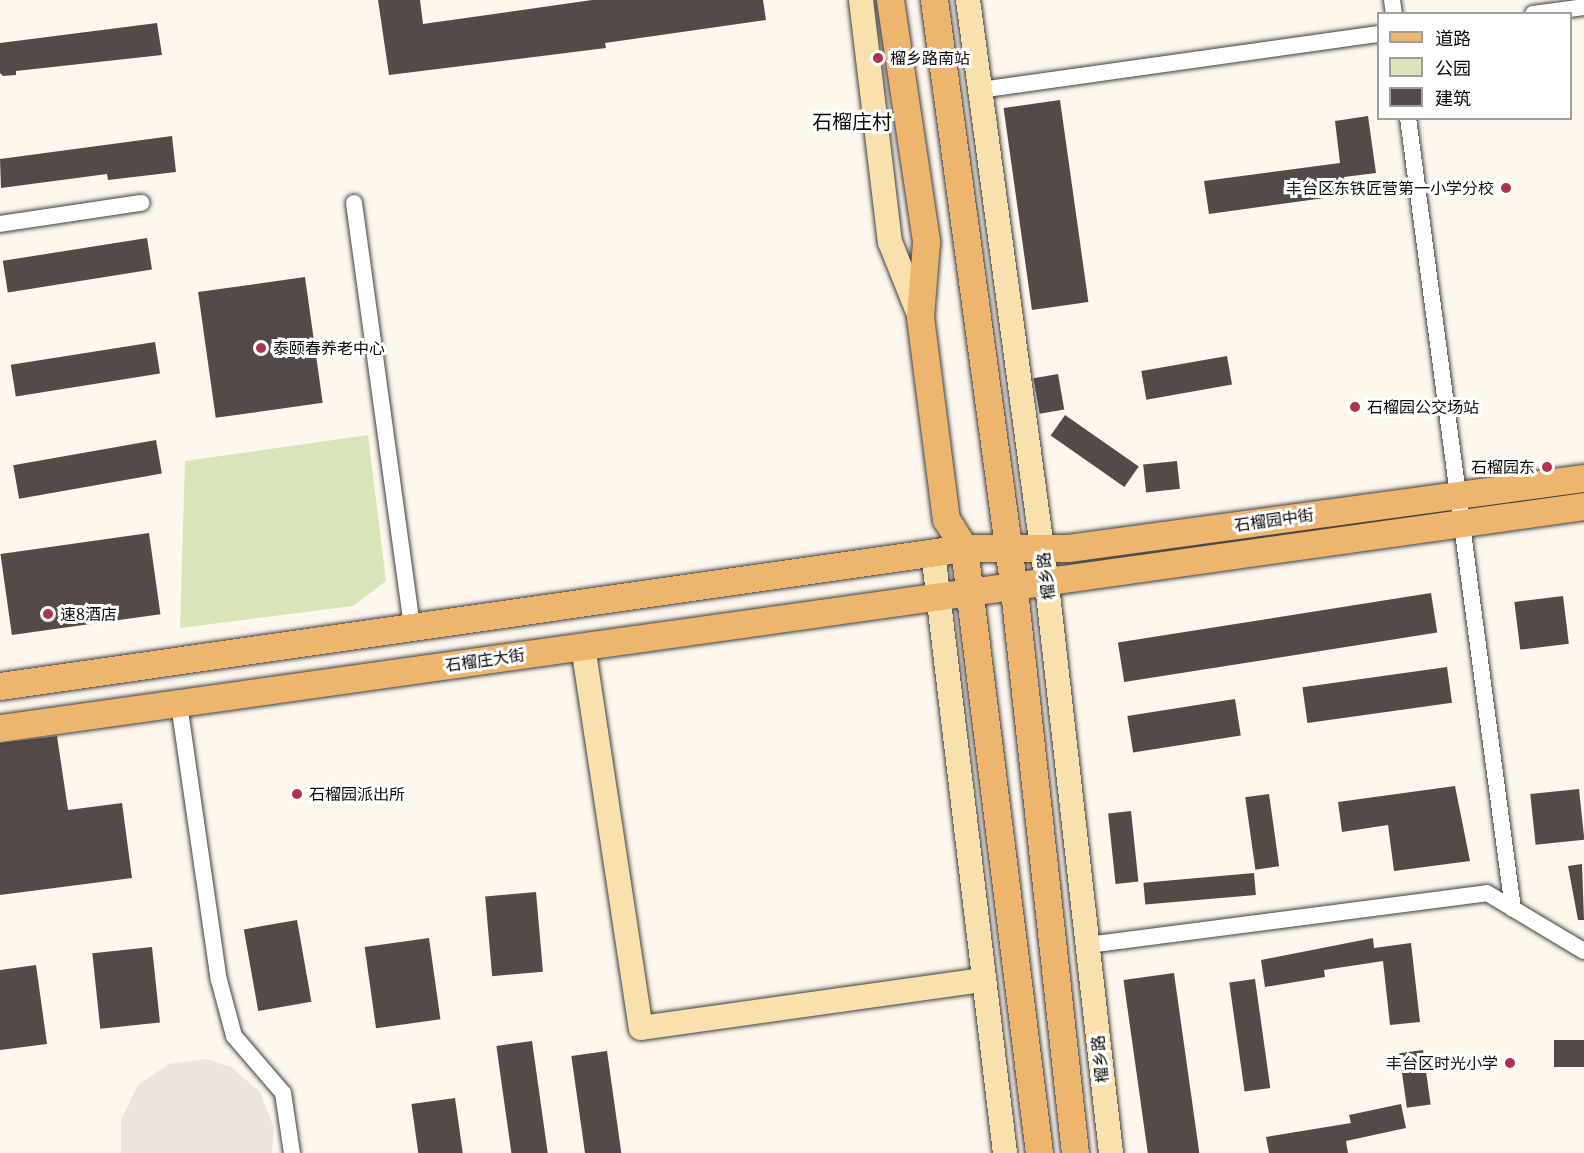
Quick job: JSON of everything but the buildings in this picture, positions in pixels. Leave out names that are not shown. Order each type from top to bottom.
[{"type":"main road","points":[[890,0],[926,242],[920,317],[946,519],[964,548],[1039,1153]]},
{"type":"main road","name":"榴乡路","points":[[934,0],[1009,549],[1076,1153]]},
{"type":"main road","name":"石榴园中街","points":[[964,548],[1068,548],[1584,478]]},
{"type":"main road","name":"石榴园中街","points":[[970,596],[1584,506]]},
{"type":"main road","points":[[0,686],[964,548]]},
{"type":"main road","name":"石榴庄大街","points":[[0,728],[583,646],[970,596]]},
{"type":"street","points":[[861,0],[890,242],[920,317]]},
{"type":"street","name":"榴乡路","points":[[968,0],[1047,585],[1111,1153]]},
{"type":"street","points":[[1548,12],[1584,7]]},
{"type":"street","points":[[980,90],[1377,34]]},
{"type":"street","points":[[1408,120],[1513,909]]},
{"type":"street","points":[[0,224],[141,203]]},
{"type":"street","points":[[354,203],[412,628]]},
{"type":"street","points":[[933,552],[1005,1153]]},
{"type":"street","points":[[583,646],[641,1028],[984,980]]},
{"type":"street","points":[[179,704],[219,980],[234,1036],[283,1093],[292,1153]]},
{"type":"street","points":[[1088,945],[1487,893],[1584,951]]},
{"type":"green space","points":[[368,435],[386,581],[353,606],[180,628],[185,461]]},
{"type":"shaded area","points":[[207,1059],[231,1067],[260,1092],[274,1128],[272,1153],[121,1153],[121,1120],[138,1085],[169,1064]]},
{"type":"place","name":"榴乡路南站","points":[[878,58]]},
{"type":"place","name":"丰台区东铁匠营第一小学分校","points":[[1506,188]]},
{"type":"place","name":"泰颐春养老中心","points":[[261,348]]},
{"type":"place","name":"石榴园公交场站","points":[[1355,407]]},
{"type":"place","name":"石榴园东","points":[[1547,467]]},
{"type":"place","name":"速8酒店","points":[[48,614]]},
{"type":"place","name":"石榴园派出所","points":[[297,794]]},
{"type":"place","name":"丰台区时光小学","points":[[1510,1063]]},
{"type":"district","name":"石榴庄村","points":[[852,121]]}]
